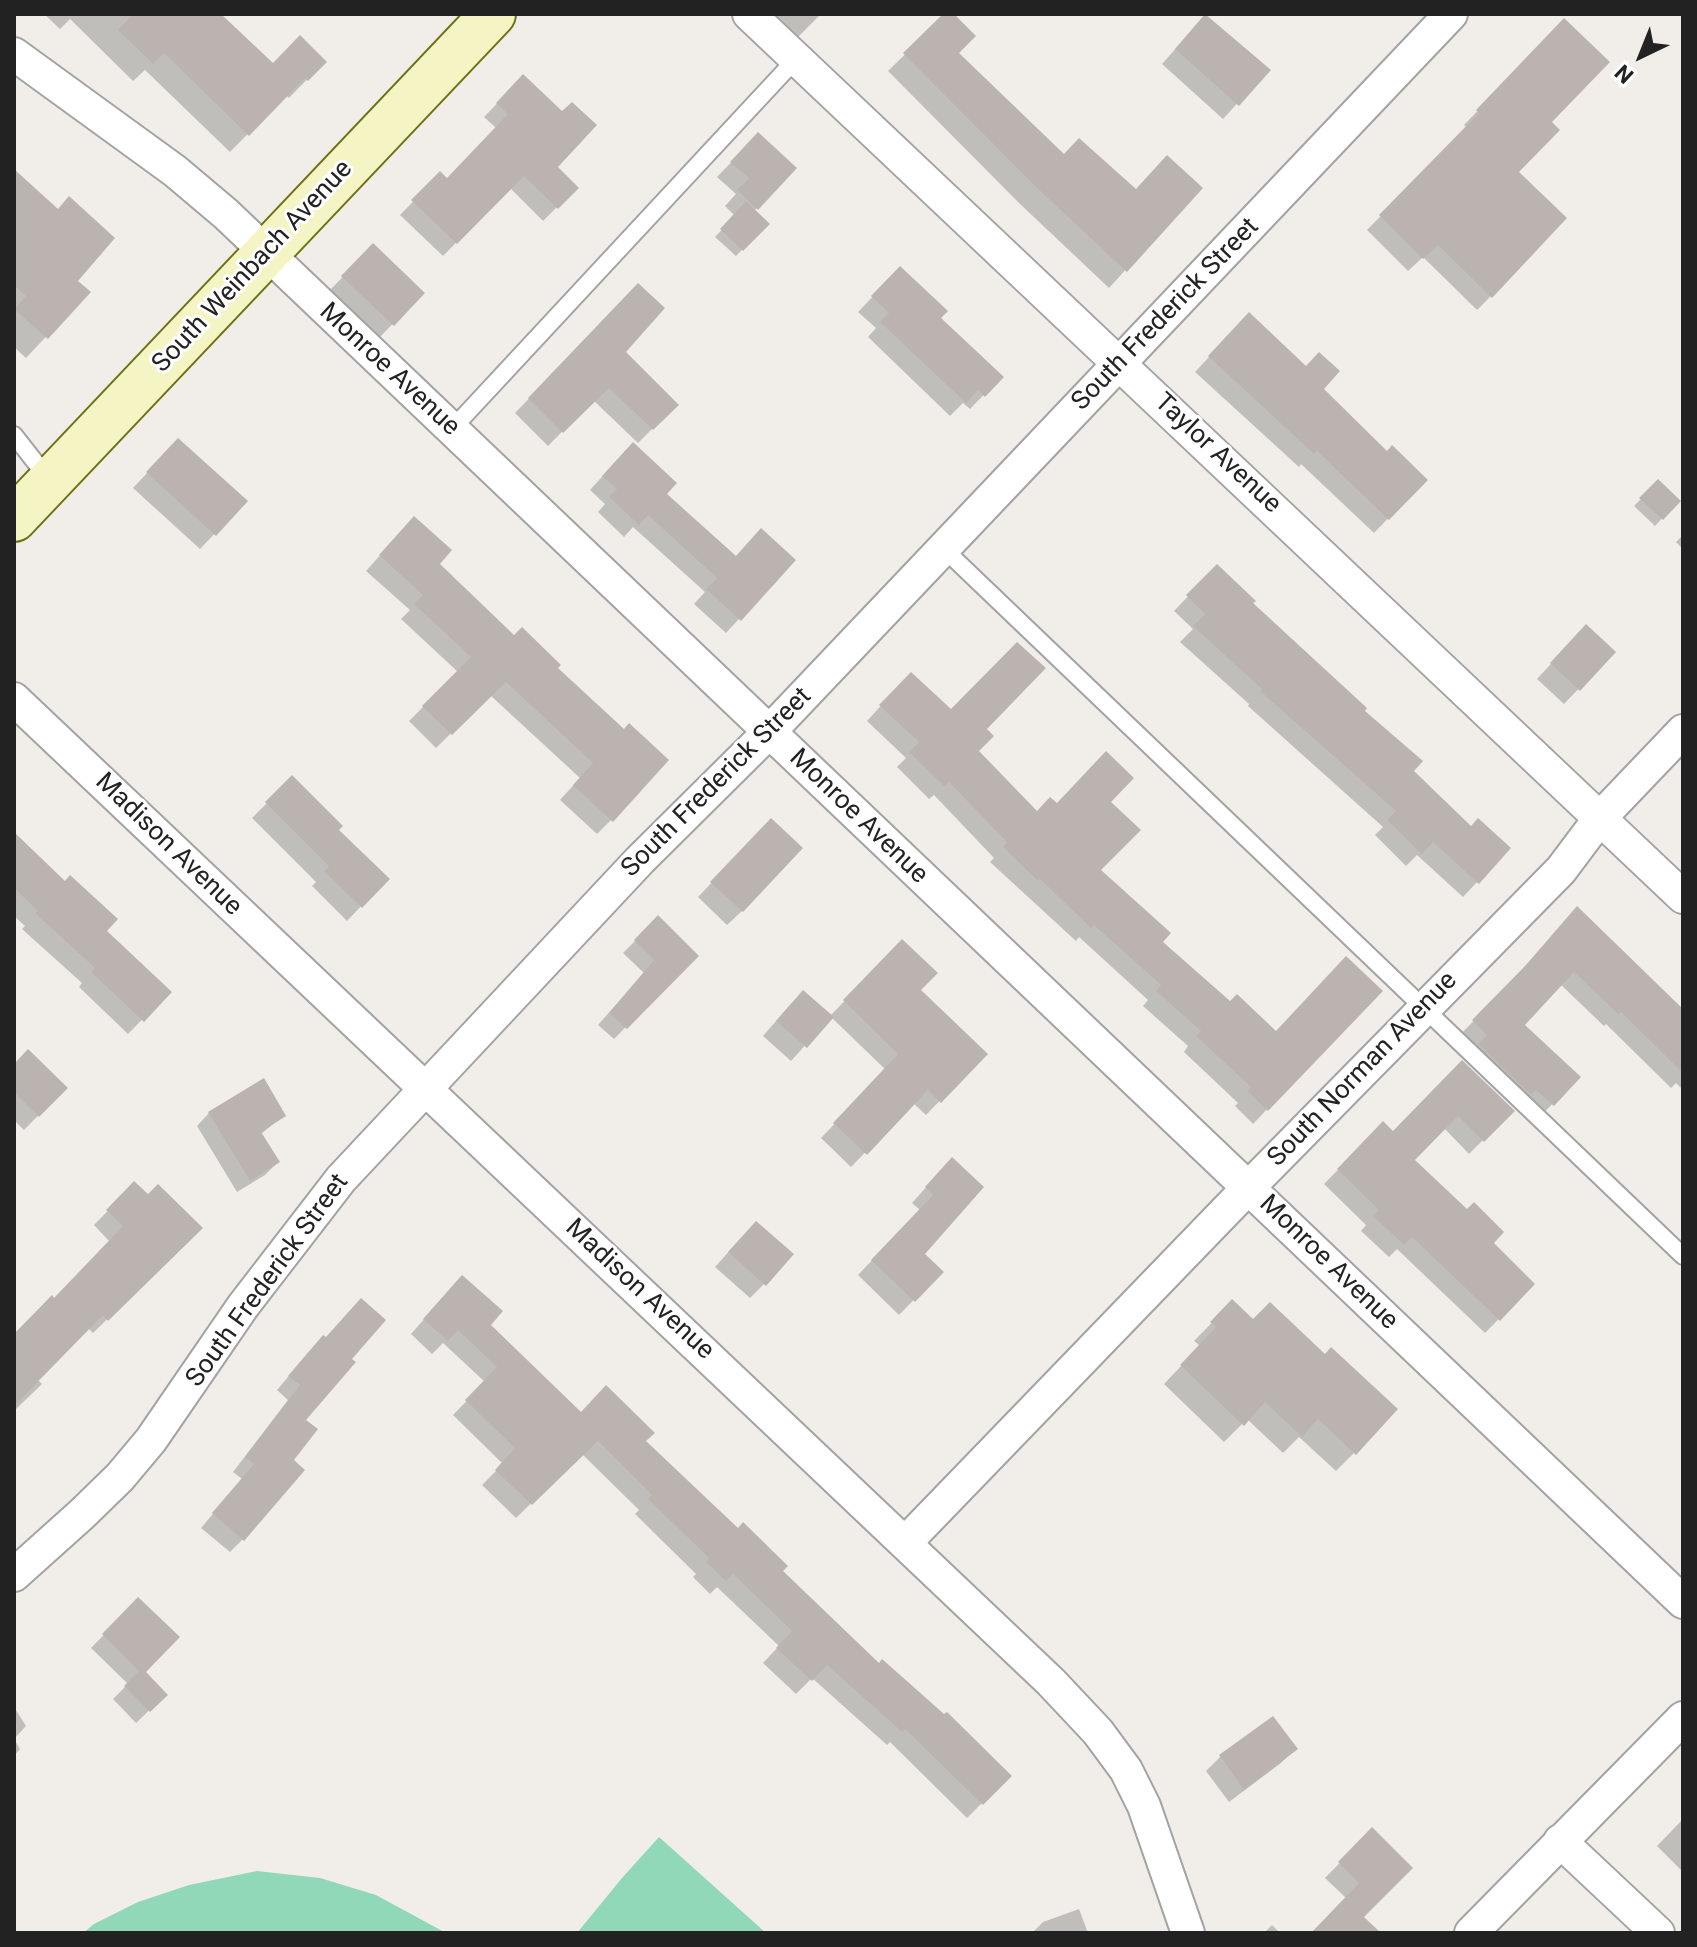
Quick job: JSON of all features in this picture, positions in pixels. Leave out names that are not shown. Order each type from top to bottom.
[{"type":"street","name":"South Weinbach Avenue","points":[[14,519],[493,14]]},
{"type":"street","name":"Taylor Avenue","points":[[749,14],[1683,897]]},
{"type":"street","name":"South Frederick Street","points":[[14,1575],[82,1514],[141,1452],[309,1217],[424,1088],[640,860],[770,731],[1121,364],[1451,14]]},
{"type":"street","name":"Monroe Avenue","points":[[14,54],[175,171],[226,214],[1683,1602]]},
{"type":"street","name":"Madison Avenue","points":[[14,699],[1051,1682],[1098,1732],[1126,1770],[1149,1819],[1188,1933]]},
{"type":"street","name":"South Norman Avenue","points":[[905,1543],[1561,870],[1600,818],[1683,731]]},
{"type":"street","points":[[1471,1933],[1683,1718]]},
{"type":"street","points":[[1560,1841],[1658,1933]]},
{"type":"lane","points":[[452,429],[796,59]]},
{"type":"lane","points":[[14,435],[50,481]]},
{"type":"lane","points":[[944,549],[1683,1256]]},
{"type":"green space","points":[[659,1837],[766,1933],[577,1933]]},
{"type":"green space","points":[[257,1871],[320,1878],[376,1895],[446,1933],[83,1933],[94,1924],[138,1902],[189,1885]]},
{"type":"building","points":[[133,14],[221,14],[273,63],[300,35],[327,62],[308,81],[305,78],[249,136],[164,53],[153,64],[118,30]]},
{"type":"building","points":[[943,14],[954,14],[976,36],[959,53],[1064,154],[1079,138],[1136,189],[1167,155],[1203,188],[1127,272],[1035,186],[903,53]]},
{"type":"building","points":[[1205,14],[1271,70],[1239,106],[1175,49]]},
{"type":"building","points":[[1564,18],[1610,62],[1552,122],[1560,130],[1519,172],[1567,218],[1492,298],[1438,245],[1423,259],[1379,215],[1479,113],[1476,110]]},
{"type":"building","points":[[523,74],[562,111],[572,102],[597,125],[558,167],[579,188],[558,209],[524,176],[457,244],[411,200],[440,171],[447,178],[508,114],[496,103]]},
{"type":"building","points":[[758,132],[797,168],[758,210],[737,190],[749,178],[730,162]]},
{"type":"building","points":[[14,169],[58,209],[69,196],[115,238],[78,281],[91,292],[48,339],[14,309],[26,296],[14,285]]},
{"type":"building","points":[[746,201],[770,224],[743,251],[720,229]]},
{"type":"building","points":[[373,243],[425,293],[394,326],[341,276]]},
{"type":"building","points":[[900,266],[948,311],[941,318],[1004,377],[985,397],[978,390],[966,403],[880,322],[889,313],[871,296]]},
{"type":"building","points":[[638,283],[665,308],[626,352],[679,405],[653,430],[609,388],[563,433],[528,398]]},
{"type":"building","points":[[1249,312],[1306,366],[1319,352],[1340,371],[1324,389],[1387,451],[1392,445],[1428,480],[1389,520],[1317,451],[1314,454],[1208,356]]},
{"type":"building","points":[[178,438],[248,501],[216,536],[146,472]]},
{"type":"building","points":[[633,442],[677,483],[667,494],[736,556],[761,528],[796,560],[741,621],[706,589],[717,578],[648,515],[639,525],[609,497],[617,489],[602,476]]},
{"type":"building","points":[[1658,479],[1681,501],[1663,520],[1639,498]]},
{"type":"building","points":[[414,516],[452,550],[440,564],[514,635],[522,627],[561,665],[558,668],[624,729],[629,723],[669,760],[613,822],[573,785],[593,763],[506,682],[452,735],[422,706],[471,657],[414,604],[423,595],[379,555]]},
{"type":"building","points":[[1217,564],[1256,601],[1253,603],[1367,708],[1365,711],[1423,761],[1414,771],[1471,826],[1478,818],[1511,848],[1479,884],[1433,842],[1422,854],[1387,820],[1396,811],[1260,691],[1262,689],[1193,626],[1205,614],[1186,595]]},
{"type":"building","points":[[1586,624],[1616,652],[1580,691],[1550,663]]},
{"type":"building","points":[[1017,642],[1046,668],[987,729],[994,736],[979,751],[1037,811],[1050,797],[1057,803],[1106,751],[1134,778],[1111,802],[1141,830],[1101,870],[1171,933],[1163,942],[1230,1001],[1237,994],[1276,1031],[1346,956],[1383,991],[1268,1111],[1247,1091],[1251,1087],[1196,1036],[1201,1031],[1156,991],[1161,985],[1094,925],[1091,928],[1040,879],[1038,881],[1003,847],[1007,842],[949,782],[945,787],[909,752],[919,742],[879,705],[911,672],[951,709]]},
{"type":"building","points":[[292,775],[343,826],[339,830],[390,879],[362,908],[324,871],[329,866],[265,802]]},
{"type":"building","points":[[771,818],[803,848],[743,912],[710,882]]},
{"type":"building","points":[[14,832],[65,881],[70,875],[118,919],[107,931],[172,992],[144,1022],[91,972],[95,968],[35,913],[38,911],[14,888]]},
{"type":"building","points":[[1577,906],[1683,1009],[1683,1073],[1621,1012],[1618,1014],[1574,972],[1525,1025],[1581,1077],[1554,1106],[1536,1090],[1531,1095],[1478,1044],[1487,1035],[1472,1020],[1526,965]]},
{"type":"building","points":[[658,915],[699,956],[627,1029],[609,1013],[654,960],[634,940]]},
{"type":"building","points":[[902,939],[938,973],[921,990],[988,1054],[941,1103],[928,1090],[867,1155],[833,1123],[898,1054],[843,1000]]},
{"type":"building","points":[[803,990],[834,1017],[807,1048],[776,1021]]},
{"type":"building","points":[[28,1049],[68,1088],[39,1117],[14,1092],[14,1064]]},
{"type":"building","points":[[1462,1060],[1515,1111],[1484,1142],[1458,1116],[1415,1160],[1467,1209],[1474,1202],[1504,1232],[1494,1243],[1535,1284],[1500,1321],[1412,1237],[1404,1245],[1373,1216],[1379,1210],[1337,1169],[1383,1121],[1393,1131]]},
{"type":"building","points":[[264,1078],[286,1116],[261,1132],[280,1162],[250,1181],[208,1112]]},
{"type":"building","points":[[952,1157],[984,1187],[925,1254],[944,1272],[915,1302],[871,1260],[933,1195],[925,1187]]},
{"type":"building","points":[[134,1181],[148,1194],[158,1184],[203,1228],[108,1321],[103,1315],[14,1406],[14,1334],[52,1295],[54,1298],[123,1226],[106,1210]]},
{"type":"building","points":[[756,1221],[794,1254],[766,1286],[728,1252]]},
{"type":"building","points":[[462,1275],[503,1311],[491,1325],[581,1412],[606,1385],[655,1433],[646,1441],[738,1528],[743,1522],[788,1566],[783,1571],[879,1663],[882,1659],[944,1714],[947,1712],[1012,1776],[983,1805],[905,1729],[902,1732],[827,1665],[812,1681],[776,1648],[792,1631],[733,1574],[726,1581],[706,1562],[709,1558],[648,1499],[652,1495],[598,1441],[532,1505],[495,1470],[515,1448],[465,1400],[497,1367],[458,1330],[448,1341],[423,1319]]},
{"type":"building","points":[[361,1298],[386,1320],[352,1359],[356,1362],[306,1420],[318,1429],[294,1460],[305,1470],[244,1541],[212,1513],[254,1464],[245,1457],[300,1385],[288,1376],[323,1335],[326,1337]]},
{"type":"building","points":[[1232,1299],[1253,1319],[1270,1302],[1325,1354],[1331,1347],[1398,1409],[1356,1455],[1318,1419],[1302,1437],[1265,1402],[1244,1426],[1180,1365],[1216,1327],[1210,1322]]},
{"type":"building","points":[[138,1597],[180,1637],[146,1672],[168,1695],[150,1712],[124,1686],[139,1671],[102,1634]]},
{"type":"building","points":[[1273,1716],[1298,1749],[1244,1790],[1219,1755]]},
{"type":"building","points":[[1372,1827],[1413,1868],[1364,1917],[1381,1933],[1311,1933],[1359,1883],[1338,1862]]}]
